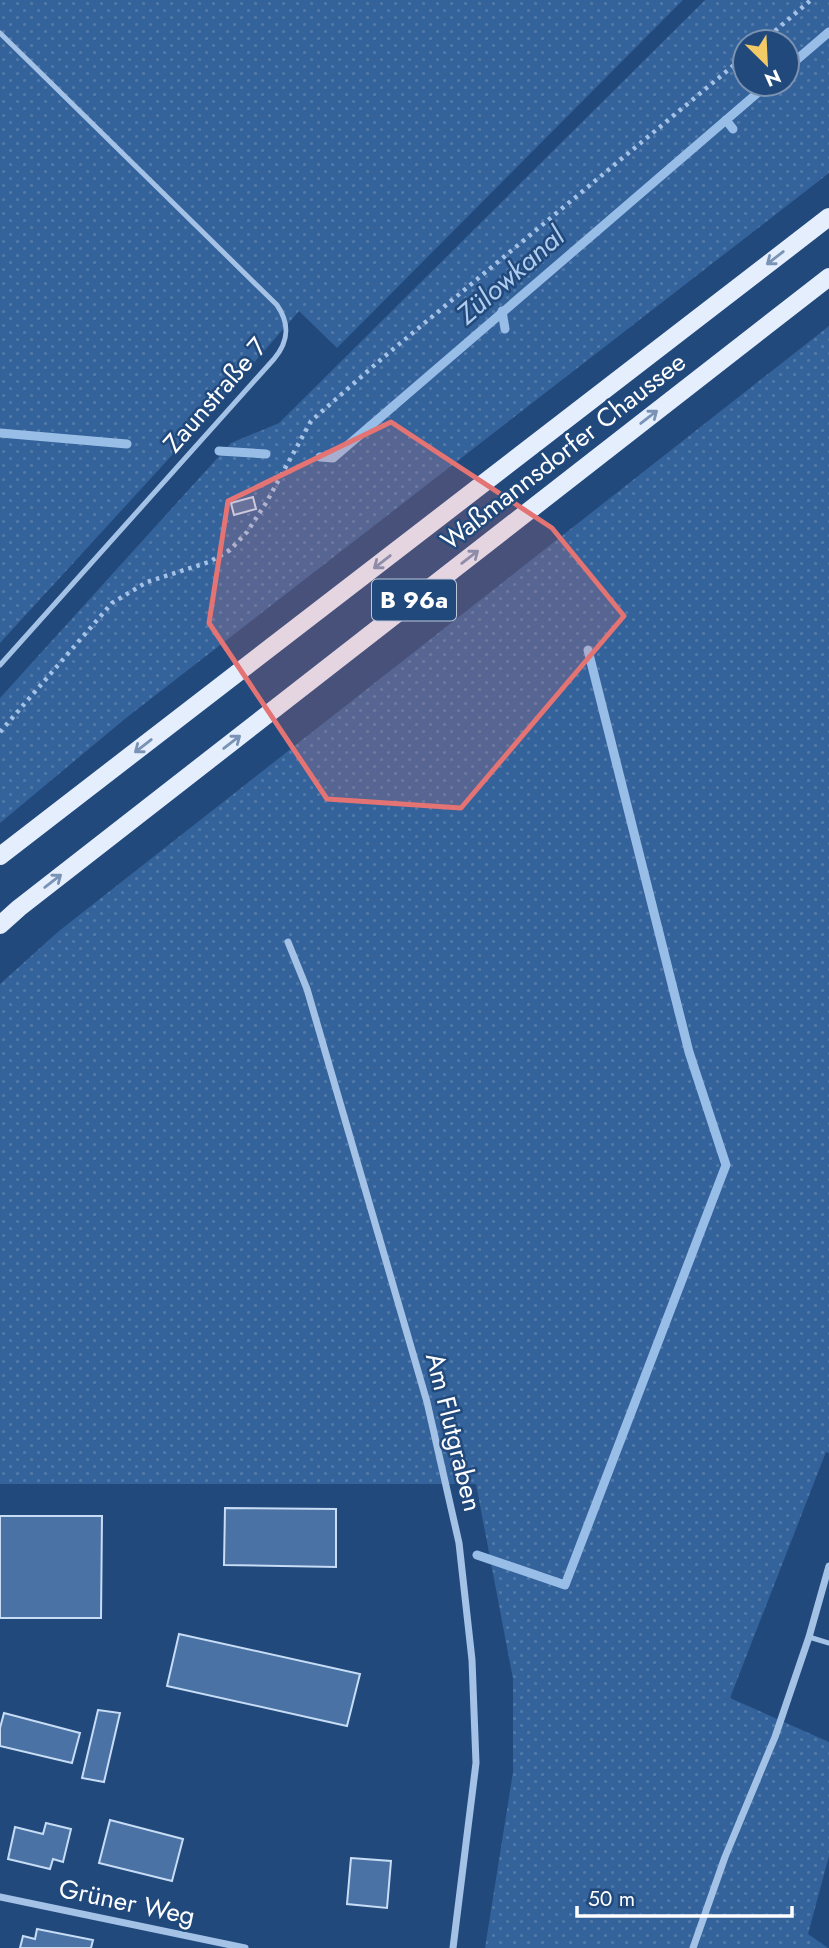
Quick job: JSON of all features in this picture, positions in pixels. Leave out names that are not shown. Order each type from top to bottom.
[{"type":"main road","name":"Waßmannsdorfer Chaussee","points":[[0,856],[829,217]]},
{"type":"main road","name":"Waßmannsdorfer Chaussee","points":[[0,925],[829,277]]},
{"type":"street","name":"Am Flutgraben","points":[[288,942],[307,989],[427,1402],[459,1543],[472,1660],[476,1763],[453,1948]]},
{"type":"street","points":[[693,1948],[725,1857],[775,1737],[809,1637],[829,1566]]},
{"type":"street","name":"Grüner Weg","points":[[0,1897],[245,1948]]},
{"type":"lane","name":"Zaunstraße 7","points":[[0,33],[277,305],[285,316],[287,329],[281,350],[274,359],[0,665]]},
{"type":"lane","points":[[809,1637],[829,1643]]},
{"type":"path","points":[[778,28],[811,0]]},
{"type":"path","points":[[0,732],[112,603],[147,582],[209,562],[229,550],[247,532],[266,503],[311,421],[385,356],[731,68]]},
{"type":"highlighted area","points":[[391,422],[552,528],[624,616],[461,808],[327,799],[209,623],[228,501]]},
{"type":"shaded area","points":[[0,0],[683,0],[337,348],[299,311],[196,429],[0,643]]},
{"type":"shaded area","points":[[705,0],[829,0],[829,173],[126,718],[0,823],[0,698],[231,443],[279,423]]},
{"type":"shaded area","points":[[829,326],[829,1453],[826,1452],[730,1698],[829,1742],[829,1856],[808,1934],[828,1948],[485,1948],[513,1772],[513,1679],[476,1484],[0,1484],[0,984],[59,931]]},
{"type":"building","points":[[253,497],[256,509],[234,515],[231,503]]},
{"type":"building","points":[[225,1508],[336,1509],[336,1567],[224,1565]]},
{"type":"building","points":[[0,1516],[102,1516],[101,1618],[0,1618]]},
{"type":"building","points":[[179,1634],[360,1674],[347,1726],[167,1686]]},
{"type":"building","points":[[98,1710],[120,1713],[104,1782],[82,1778]]},
{"type":"building","points":[[4,1713],[80,1733],[72,1763],[0,1746],[0,1728]]},
{"type":"building","points":[[110,1820],[183,1839],[172,1881],[99,1863]]},
{"type":"building","points":[[46,1823],[71,1829],[63,1862],[53,1859],[50,1869],[8,1859],[15,1827],[43,1834]]},
{"type":"building","points":[[351,1858],[391,1861],[387,1908],[347,1904]]},
{"type":"building","points":[[37,1929],[93,1940],[91,1948],[20,1948],[23,1936],[35,1939]]},
{"type":"waterway","name":"Zülowkanal","points":[[801,56],[829,32]]},
{"type":"waterway","name":"Zülowkanal","points":[[320,457],[333,458],[752,98]]},
{"type":"waterway","name":"Zülowkanal","points":[[726,120],[733,129]]},
{"type":"waterway","points":[[502,311],[505,329]]},
{"type":"waterway","name":"Zülowkanal","points":[[0,433],[127,444]]},
{"type":"waterway","name":"Zülowkanal","points":[[219,451],[266,454]]},
{"type":"waterway","points":[[477,1555],[565,1585],[726,1165],[689,1052],[588,650]]}]
